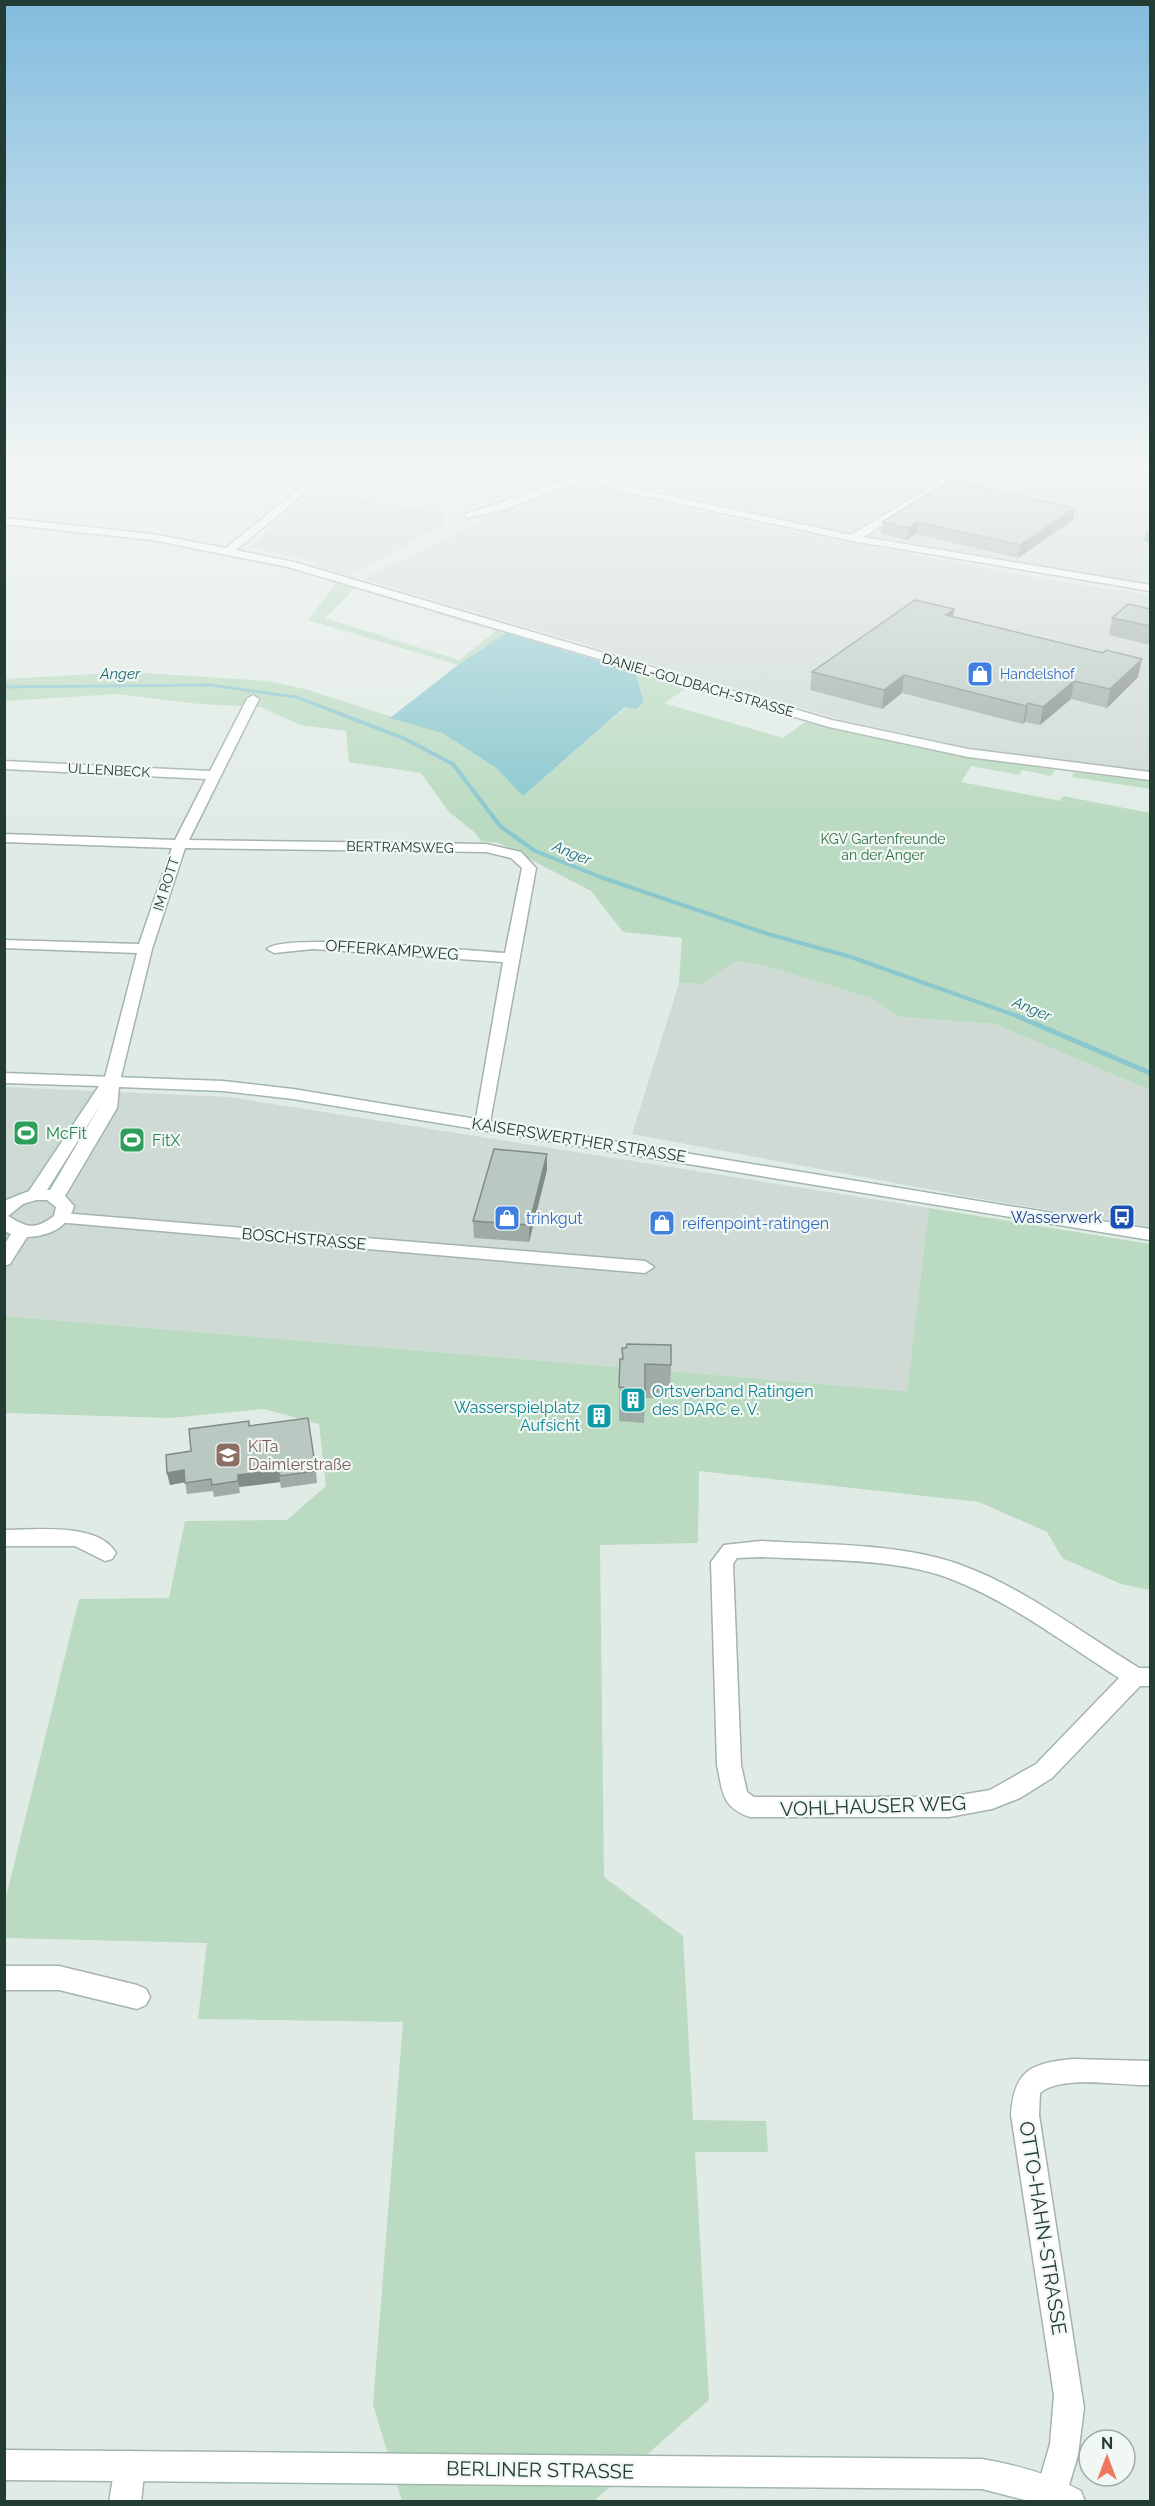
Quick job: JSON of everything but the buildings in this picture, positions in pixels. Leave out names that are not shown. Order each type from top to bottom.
[{"type":"street","name":"DANIEL-GOLDBACH-STRASSE","points":[[371,586],[829,723],[968,753],[1150,776]]},
{"type":"street","name":"IM ROTT","points":[[55,1197],[110,1108],[112,1081],[144,949],[180,844],[253,699]]},
{"type":"street","name":"ULLENBECK","points":[[4,765],[214,775]]},
{"type":"street","name":"BERTRAMSWEG","points":[[4,838],[180,844],[486,848],[511,853],[526,862],[529,868],[483,1124]]},
{"type":"street","points":[[4,944],[144,949]]},
{"type":"street","name":"OFFERKAMPWEG","points":[[274,949],[314,945],[511,958]]},
{"type":"street","name":"KAISERSWERTHER STRASSE","points":[[4,1078],[246,1088],[483,1124],[1150,1235]]},
{"type":"street","points":[[35,1195],[95,1101],[112,1081]]},
{"type":"street","points":[[4,1212],[15,1201],[35,1195],[55,1197],[65,1206],[62,1218],[47,1229],[22,1231],[4,1221]]},
{"type":"street","name":"BOSCHSTRASSE","points":[[62,1218],[645,1267]]},
{"type":"street","points":[[4,1260],[22,1231]]},
{"type":"street","points":[[4,1538],[79,1538],[105,1553]]},
{"type":"street","name":"VOHLHAUSER WEG","points":[[761,1549],[893,1558],[954,1571],[999,1592],[1143,1677],[1044,1771],[1012,1791],[992,1799],[972,1804],[927,1807],[758,1808],[744,1805],[736,1798],[733,1788],[728,1734],[721,1567],[725,1555],[731,1551],[761,1549]]},
{"type":"street","points":[[4,1978],[59,1978],[137,1997]]},
{"type":"street","name":"OTTO-HAHN-STRASSE","points":[[1061,2497],[1070,2426],[1069,2395],[1025,2115],[1026,2093],[1033,2081],[1049,2074],[1150,2073]]},
{"type":"street","name":"BERLINER STRASSE","points":[[4,2465],[982,2474],[1019,2481],[1061,2497]]},
{"type":"street","points":[[125,2502],[130,2466]]},
{"type":"shaded area","points":[[388,586],[1090,586],[1150,595],[1150,771],[1010,756],[842,720]]},
{"type":"shaded area","points":[[735,961],[763,965],[871,998],[900,1017],[995,1024],[1150,1090],[1150,1227],[965,1196],[632,1134],[679,983],[703,984]]},
{"type":"shaded area","points":[[5,1087],[229,1097],[929,1208],[907,1391],[5,1316]]},
{"type":"green space","points":[[334,586],[356,586],[421,604],[416,607],[355,588],[325,618],[459,660],[496,631],[433,612],[436,610],[509,631],[458,665],[308,620]]},
{"type":"green space","name":"KGV Gartenfreunde an der Anger","points":[[130,672],[267,681],[305,689],[442,733],[495,767],[523,796],[626,707],[644,702],[635,672],[687,688],[664,703],[783,738],[805,722],[924,749],[1055,770],[1051,776],[1022,770],[1019,775],[971,766],[961,782],[1066,802],[1060,800],[1063,796],[1150,813],[1150,1090],[995,1024],[900,1017],[871,998],[763,965],[735,961],[703,984],[679,983],[682,938],[623,932],[591,891],[499,843],[481,841],[473,831],[449,812],[421,773],[349,762],[346,731],[300,725],[261,707],[199,704],[118,694],[5,701],[5,679]]},
{"type":"green space","points":[[1074,772],[1150,781],[1150,789],[1072,777]]},
{"type":"green space","points":[[929,1208],[1150,1244],[1150,1590],[1121,1584],[1062,1558],[1047,1532],[979,1502],[699,1471],[698,1543],[600,1545],[604,1877],[683,1936],[693,2120],[766,2121],[768,2152],[695,2152],[709,2400],[594,2501],[402,2501],[373,2404],[403,2022],[198,2019],[207,1943],[5,1938],[5,1901],[79,1599],[169,1598],[185,1521],[287,1520],[326,1486],[319,1424],[264,1409],[170,1418],[5,1413],[5,1316],[907,1391]]},
{"type":"water","points":[[506,633],[635,672],[644,702],[636,709],[625,707],[523,796],[495,767],[442,733],[390,718],[458,665]]},
{"type":"waterway","name":"Anger","points":[[4,687],[210,685],[296,697],[333,711]]},
{"type":"waterway","name":"Anger","points":[[330,710],[403,738],[453,764],[500,826],[535,851],[603,878],[768,934],[851,957],[1020,1017]]},
{"type":"waterway","name":"Anger","points":[[1017,1016],[1150,1073]]},
{"type":"place","name":"Handelshof","points":[[980,674]]},
{"type":"place","name":"McFit","points":[[26,1133]]},
{"type":"place","name":"FitX","points":[[132,1140]]},
{"type":"place","name":"Wasserwerk","points":[[1122,1217]]},
{"type":"place","name":"trinkgut","points":[[507,1218]]},
{"type":"place","name":"reifenpoint-ratingen","points":[[662,1223]]},
{"type":"place","name":"Ortsverband Ratingen des DARC e. V.","points":[[633,1400]]},
{"type":"place","name":"Wasserspielplatz Aufsicht","points":[[599,1416]]},
{"type":"place","name":"KiTa Daimlerstraße","points":[[228,1455]]}]
